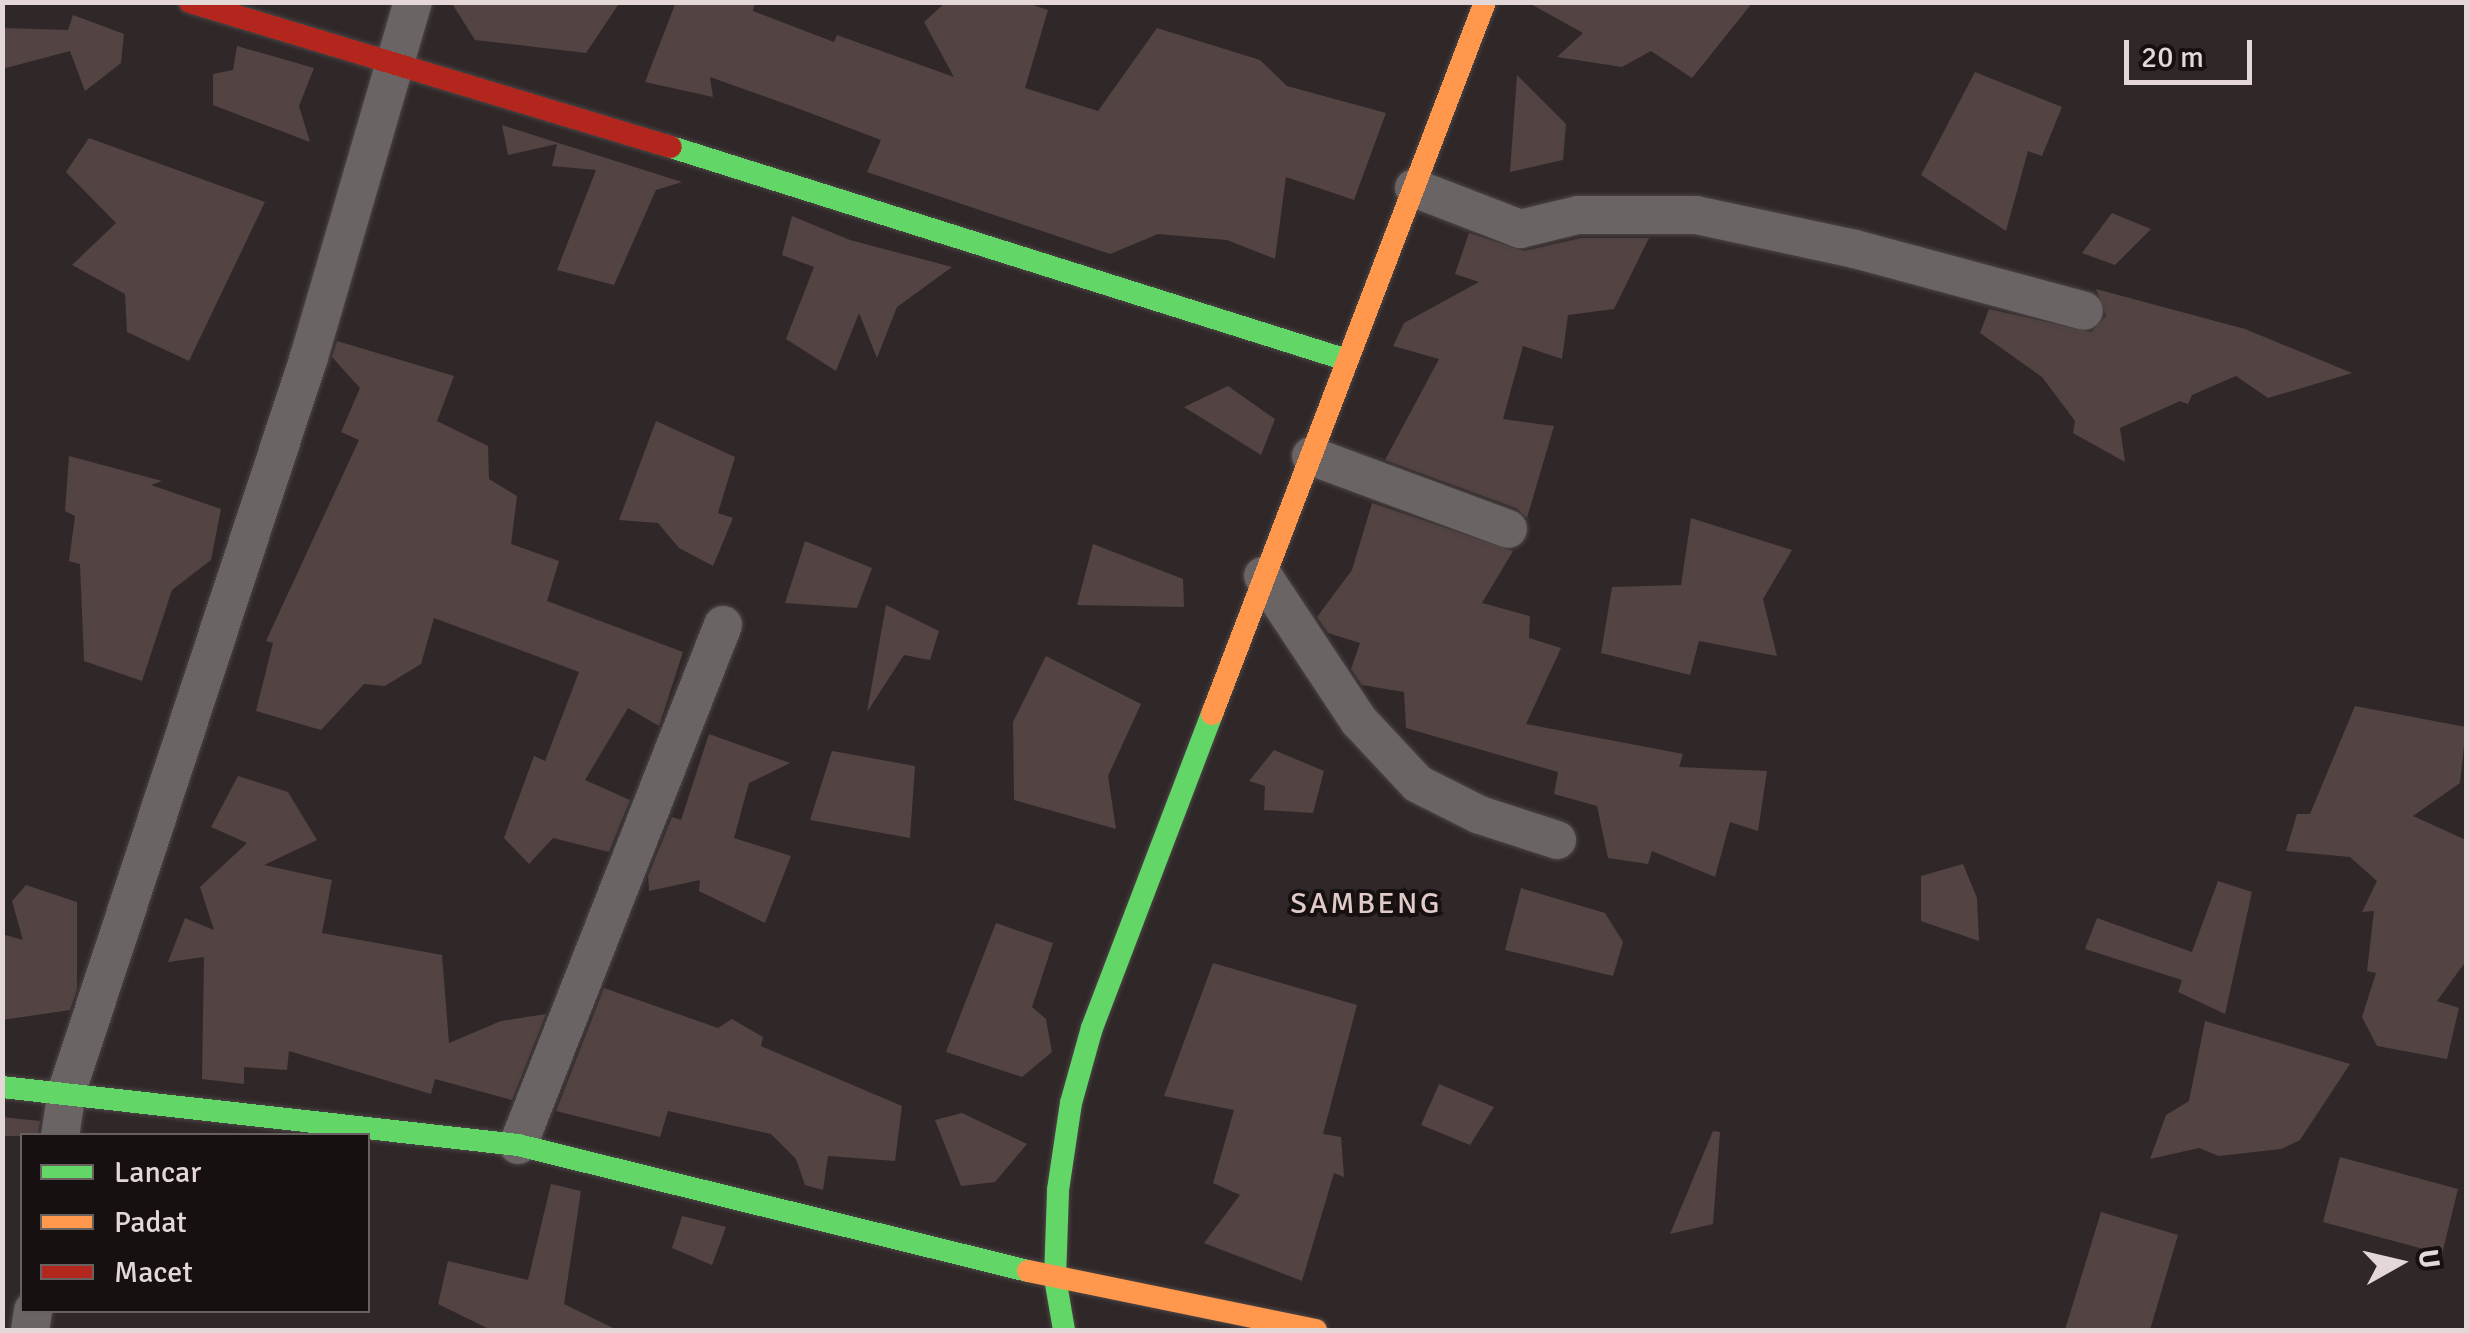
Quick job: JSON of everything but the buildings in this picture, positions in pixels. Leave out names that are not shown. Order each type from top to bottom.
[{"type":"street","points":[[190,2],[397,60],[1347,360]]},
{"type":"street","points":[[60,1133],[67,1091],[302,376],[414,2]]},
{"type":"street","points":[[1064,1330],[1055,1278],[1063,1155],[1092,1028],[1485,2]]},
{"type":"street","points":[[1414,188],[1520,229],[1578,215],[1696,216],[1856,249],[2084,312]]},
{"type":"street","points":[[1311,456],[1508,529]]},
{"type":"street","points":[[1264,576],[1359,720],[1418,784],[1480,815],[1557,840]]},
{"type":"street","points":[[518,1145],[722,625]]},
{"type":"street","points":[[2,1088],[67,1091],[518,1145],[1055,1278],[1316,1330]]},
{"type":"traffic: fast","points":[[671,147],[1347,360]]},
{"type":"traffic: fast","points":[[1064,1330],[1055,1278],[1058,1190],[1071,1103],[1092,1028],[1212,714]]},
{"type":"traffic: fast","points":[[2,1087],[518,1145],[1028,1271]]},
{"type":"traffic: slow","points":[[1212,714],[1485,2]]},
{"type":"traffic: slow","points":[[1028,1271],[1316,1330]]},
{"type":"traffic: jam","points":[[190,2],[671,147]]},
{"type":"district","name":"SAMBENG","points":[[1366,904]]}]
